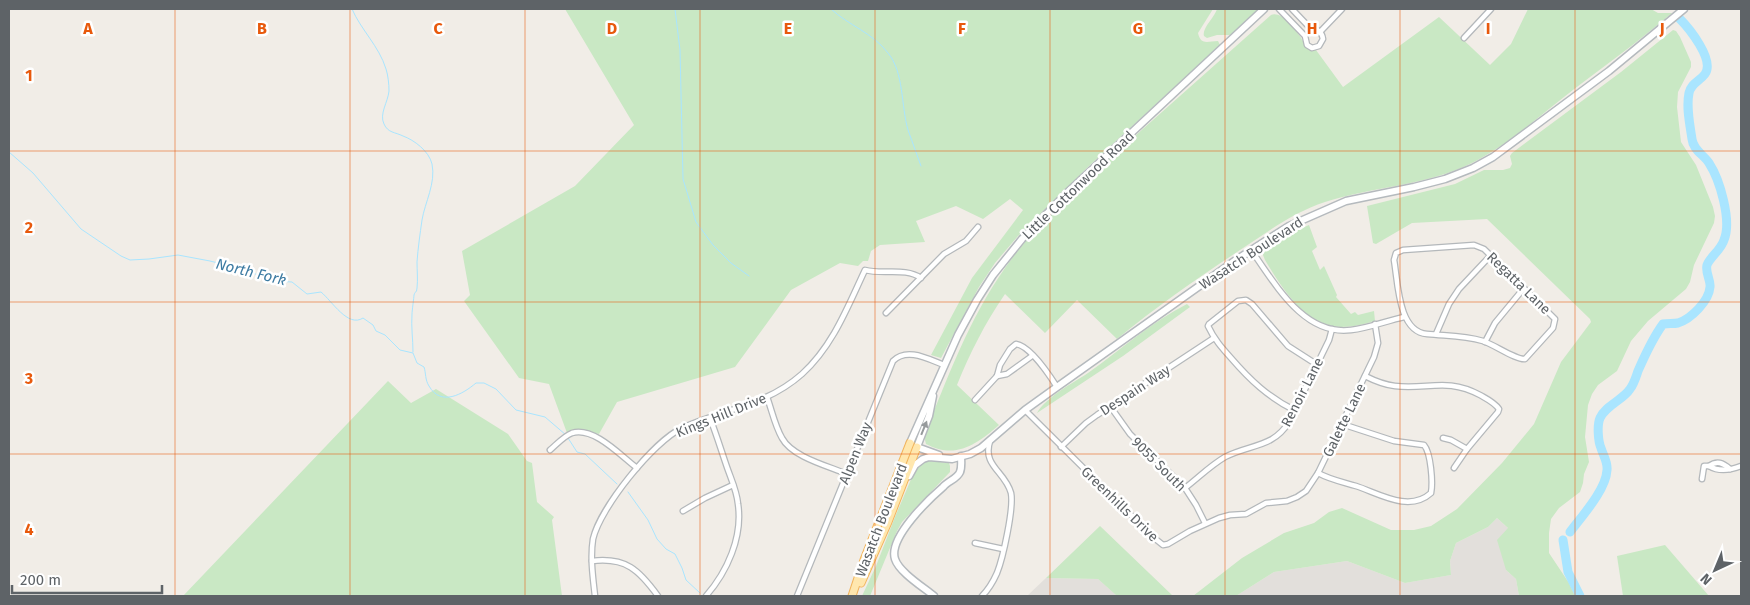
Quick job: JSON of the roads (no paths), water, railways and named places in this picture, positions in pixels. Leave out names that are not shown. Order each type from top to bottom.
[{"type":"main road","name":"Little Cottonwood Road","points":[[914,445],[929,416],[933,392],[960,330],[998,269],[1027,233],[1068,192],[1264,9]]},
{"type":"main road","name":"Wasatch Boulevard","points":[[853,596],[864,560],[892,501],[913,468],[920,461],[929,457],[950,460],[978,450],[1025,410],[1251,250],[1289,226],[1336,204],[1445,179],[1473,168],[1493,157],[1609,71],[1684,9]]},
{"type":"main road","name":"Wasatch Boulevard","points":[[892,501],[896,478],[914,445],[939,455],[961,456]]},
{"type":"main road","points":[[934,596],[900,567],[895,559],[894,549],[902,532],[917,512],[959,474],[961,456]]},
{"type":"street","points":[[1279,9],[1305,36],[1305,42],[1308,46],[1314,48],[1321,44],[1323,39],[1320,32],[1312,29],[1292,9]]},
{"type":"street","points":[[1320,32],[1342,9]]},
{"type":"street","points":[[1464,38],[1491,9]]},
{"type":"street","points":[[886,313],[944,254],[966,241],[978,227]]},
{"type":"street","name":"Regatta Lane","points":[[1404,317],[1394,260],[1394,256],[1399,251],[1477,245],[1553,316],[1556,323],[1525,359],[1519,359],[1486,342]]},
{"type":"street","points":[[1251,250],[1302,314],[1310,320],[1332,329],[1350,330],[1404,317],[1410,327],[1422,334],[1449,335],[1486,342],[1494,323],[1524,288]]},
{"type":"street","points":[[1436,334],[1449,304],[1459,289],[1490,256]]},
{"type":"street","name":"Kings Hill Drive","points":[[595,596],[592,562],[594,539],[602,517],[637,468],[657,445],[682,428],[767,398],[803,373],[825,348],[840,323],[865,270],[910,273],[921,278]]},
{"type":"street","points":[[1294,410],[1261,390],[1214,338],[1208,326],[1211,321],[1238,301],[1246,300],[1252,304],[1288,346],[1316,364]]},
{"type":"street","name":"Galette Lane","points":[[1287,501],[1306,491],[1318,474],[1377,350],[1378,334],[1376,324]]},
{"type":"street","name":"Renoir Lane","points":[[1185,488],[1224,458],[1242,450],[1261,445],[1281,433],[1294,410],[1332,329]]},
{"type":"street","name":"Despain Way","points":[[1061,447],[1086,423],[1214,338]]},
{"type":"street","points":[[975,400],[997,376],[1000,365],[1010,349],[1016,344],[1021,345],[1044,368],[1057,387]]},
{"type":"street","name":"Alpen Way","points":[[797,596],[893,361],[900,355],[912,354],[944,365]]},
{"type":"street","points":[[997,376],[1007,374],[1032,356]]},
{"type":"street","points":[[1365,376],[1396,386],[1432,384],[1453,386],[1476,393],[1499,409],[1454,468]]},
{"type":"street","points":[[767,398],[782,438],[790,448],[801,455],[847,474]]},
{"type":"street","name":"9055 South","points":[[1110,406],[1130,434],[1185,488],[1205,524]]},
{"type":"street","name":"Greenhills Drive","points":[[1025,410],[1164,545],[1205,524],[1230,515],[1251,512],[1266,503],[1287,501]]},
{"type":"street","points":[[706,596],[722,572],[738,536],[739,519],[738,502],[710,418]]},
{"type":"street","points":[[1318,474],[1393,500],[1403,501],[1423,498],[1432,490],[1428,452],[1424,445],[1394,441],[1342,424]]},
{"type":"street","points":[[550,450],[571,434],[581,433],[600,439],[637,468]]},
{"type":"street","points":[[1443,438],[1451,440],[1467,450]]},
{"type":"street","points":[[982,596],[994,580],[1012,506],[1006,482],[987,455],[990,440]]},
{"type":"street","points":[[1702,479],[1704,466],[1717,469],[1730,469],[1741,466]]},
{"type":"street","points":[[683,511],[705,498],[733,486]]},
{"type":"street","points":[[975,543],[1003,549]]},
{"type":"street","points":[[592,562],[612,561],[632,567],[658,596]]},
{"type":"waterway","points":[[352,9],[379,53],[387,71],[389,91],[383,112],[384,124],[390,131],[416,143],[428,155],[432,164],[433,178],[423,213],[418,252],[417,285],[414,295],[412,319],[413,352]]},
{"type":"waterway","points":[[675,9],[680,50],[683,179],[696,222],[713,245],[731,263],[749,276]]},
{"type":"waterway","points":[[831,9],[875,40],[893,61],[900,79],[908,130],[921,166]]},
{"type":"waterway","points":[[1570,532],[1593,502],[1606,478],[1607,464],[1599,437],[1598,425],[1600,418],[1606,410],[1627,393],[1635,380],[1655,335],[1663,324],[1683,321],[1694,314],[1703,303],[1710,287],[1707,265],[1723,244],[1726,232],[1726,212],[1721,190],[1709,163],[1693,143],[1689,116],[1688,99],[1690,90],[1705,74],[1707,61],[1700,44],[1679,18]]},
{"type":"waterway","name":"North Fork","points":[[9,152],[33,173],[81,229],[121,256],[130,260],[178,255],[242,269],[274,281],[292,282],[307,294],[321,292],[346,317],[357,320],[363,318],[373,325],[376,331],[385,335],[400,350],[413,353],[417,363],[424,367],[429,386],[440,396],[446,397],[459,394],[476,383],[484,383],[496,389],[516,410],[545,417],[566,435]]},
{"type":"waterway","name":"North Fork","points":[[568,438],[577,452],[585,454],[617,484]]},
{"type":"waterway","points":[[628,492],[648,520],[657,539],[666,549],[675,554],[686,580],[700,593]]},
{"type":"waterway","points":[[1563,540],[1568,572],[1580,596]]}]
